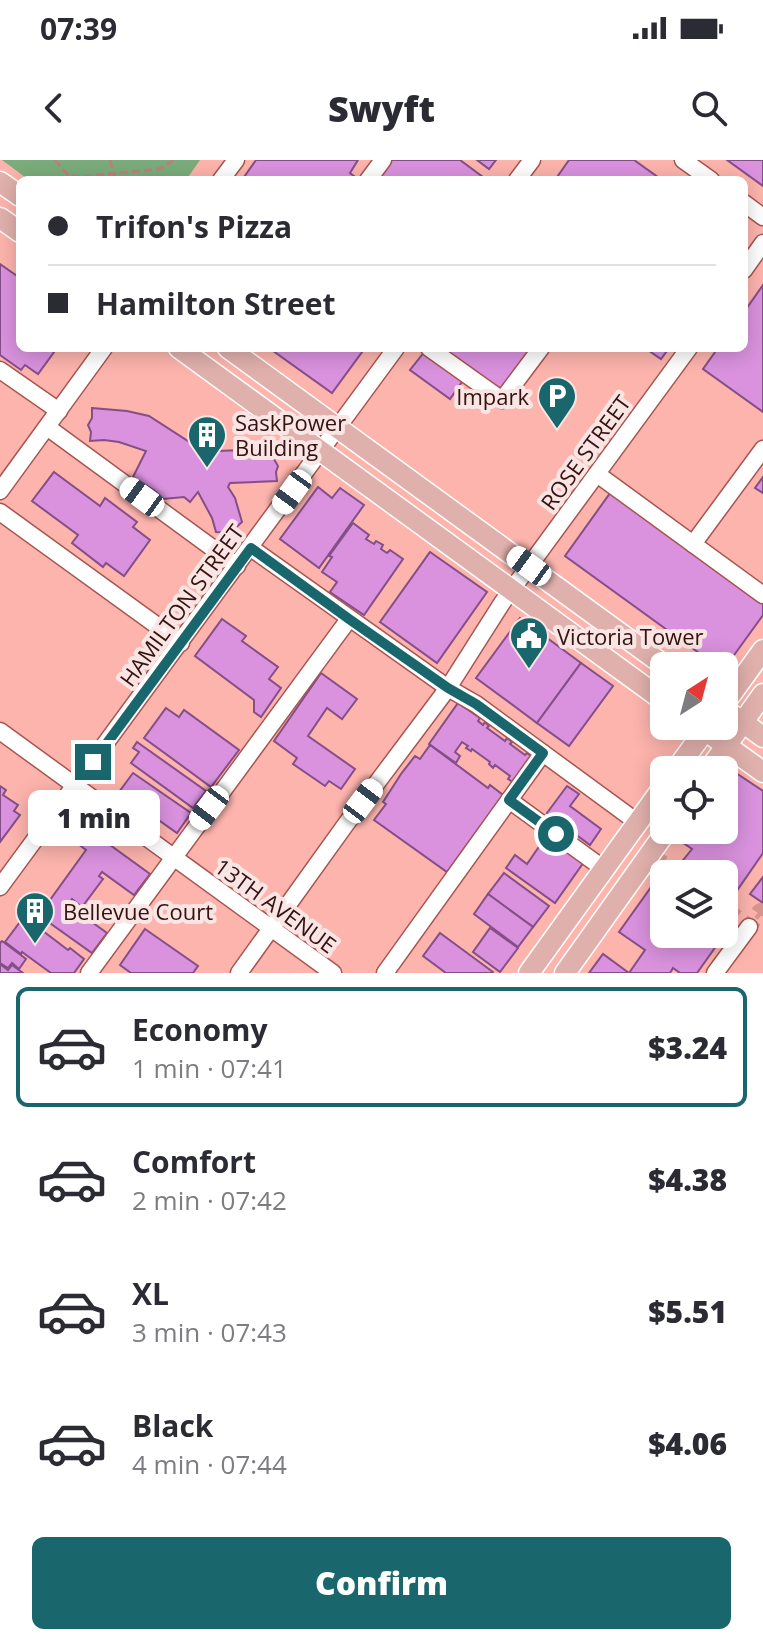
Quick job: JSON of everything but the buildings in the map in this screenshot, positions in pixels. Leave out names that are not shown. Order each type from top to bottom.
[{"type":"main road","points":[[185,352],[650,691]]},
{"type":"main road","points":[[234,352],[650,655]]},
{"type":"main road","points":[[738,686],[763,650]]},
{"type":"main road","points":[[719,756],[763,694]]},
{"type":"main road","points":[[738,718],[763,737]]},
{"type":"main road","points":[[721,740],[763,772]]},
{"type":"main road","points":[[529,973],[650,805]]},
{"type":"main road","points":[[565,973],[657,844]]},
{"type":"street","points":[[683,160],[705,176]]},
{"type":"street","points":[[748,264],[763,243]]},
{"type":"street","points":[[0,491],[101,352]]},
{"type":"street","name":"HAMILTON STREET","points":[[0,887],[393,352]]},
{"type":"street","points":[[435,352],[502,400],[538,352]]},
{"type":"street","name":"ROSE STREET","points":[[239,973],[448,688],[511,591],[686,352]]},
{"type":"street","points":[[0,370],[59,411]]},
{"type":"street","points":[[47,427],[237,566]]},
{"type":"street","points":[[693,544],[763,449]]},
{"type":"street","points":[[597,474],[763,595]]},
{"type":"street","points":[[0,512],[181,643]]},
{"type":"street","points":[[251,548],[448,688],[476,704],[637,822]]},
{"type":"street","points":[[89,973],[349,619]]},
{"type":"street","name":"13TH AVENUE","points":[[0,731],[333,973]]},
{"type":"street","points":[[385,973],[543,753]]},
{"type":"street","points":[[509,800],[604,869]]},
{"type":"street","points":[[715,973],[749,927]]},
{"type":"path","points":[[55,160],[70,176]]},
{"type":"path","points":[[110,160],[114,176]]},
{"type":"path","points":[[94,176],[158,169],[173,160]]},
{"type":"green space","points":[[2,160],[200,160],[189,176],[24,176]]},
{"type":"tunnel","points":[[650,854],[658,860]]},
{"type":"tunnel","points":[[738,919],[749,927],[760,911],[763,914]]},
{"type":"place","name":"Impark","points":[[557,430]]},
{"type":"place","name":"SaskPower Building","points":[[207,469]]},
{"type":"place","name":"Victoria Tower","points":[[529,670]]},
{"type":"place","name":"Bellevue Court","points":[[35,945]]},
{"type":"route","points":[[93,762],[251,548],[543,753],[509,800],[556,834]]}]
